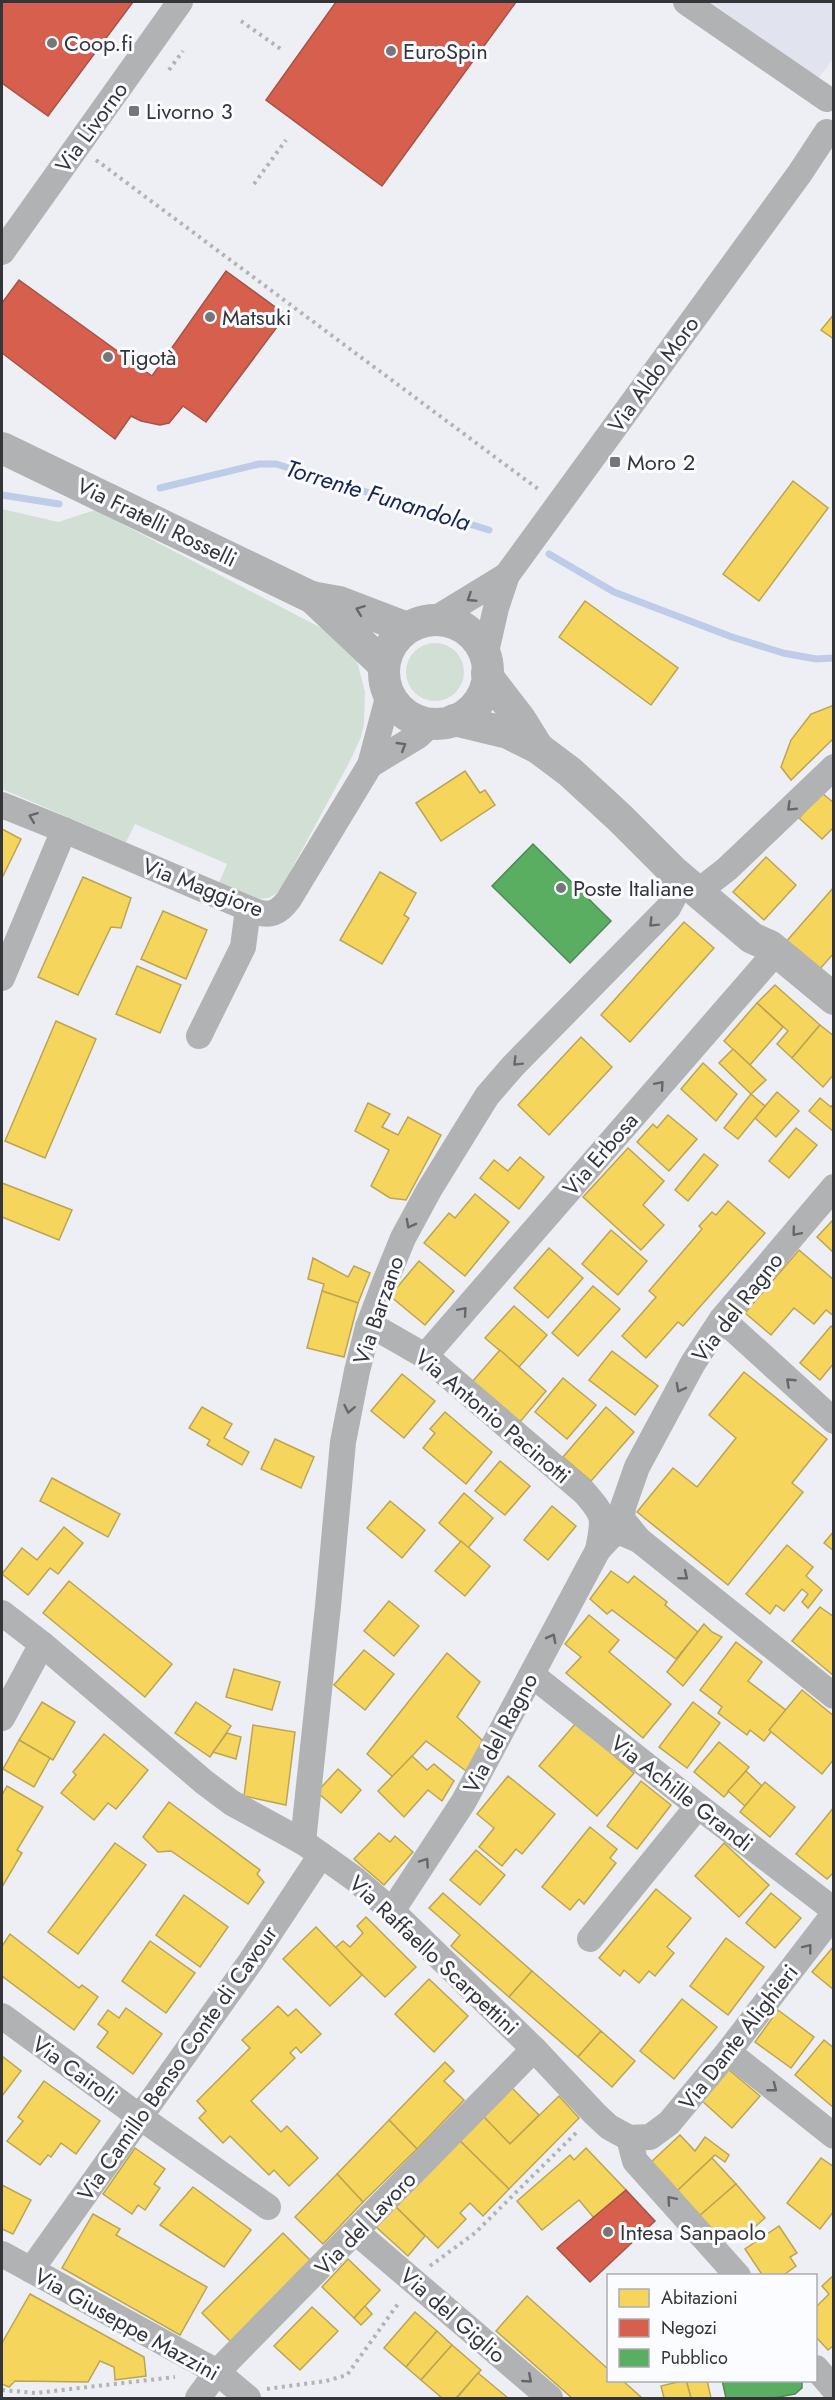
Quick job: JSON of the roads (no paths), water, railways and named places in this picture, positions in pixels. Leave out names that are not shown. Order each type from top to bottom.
[{"type":"street","name":"Via Livorno","points":[[2,252],[180,2]]},
{"type":"street","points":[[686,2],[830,95]]},
{"type":"street","name":"Via Aldo Moro","points":[[486,664],[496,608],[507,575],[800,173],[831,141],[823,121],[823,110],[830,95]]},
{"type":"street","points":[[2,436],[38,465]]},
{"type":"street","name":"Via Fratelli Rosselli","points":[[2,448],[311,597]]},
{"type":"street","name":"Via Aldo Moro","points":[[421,624],[507,575]]},
{"type":"street","points":[[311,597],[339,602],[421,624],[454,623],[466,630],[480,644],[490,680],[520,719],[538,748]]},
{"type":"street","points":[[311,597],[386,680],[395,704],[408,716],[508,733],[538,748],[570,772],[674,872],[752,938],[773,949],[831,993]]},
{"type":"street","points":[[386,680],[392,644],[421,624]]},
{"type":"street","points":[[443,722],[468,713],[478,702],[485,688],[486,664]]},
{"type":"street","name":"Via Maggiore","points":[[2,805],[248,909],[268,915],[274,914],[285,905],[370,765],[386,680]]},
{"type":"street","name":"Via Maggiore","points":[[370,765],[443,722]]},
{"type":"street","points":[[709,883],[727,869],[834,767]]},
{"type":"street","points":[[620,818],[676,854],[761,928],[773,949]]},
{"type":"street","points":[[2,978],[64,830]]},
{"type":"street","name":"Via Barzano","points":[[312,1848],[334,1520],[343,1442],[368,1327],[403,1238],[475,1113],[513,1066],[668,908],[676,893],[674,872]]},
{"type":"street","points":[[199,1036],[243,947],[248,909]]},
{"type":"street","name":"Via Erbosa","points":[[425,1356],[773,949]]},
{"type":"street","name":"Via del Ragno","points":[[637,1467],[693,1363],[723,1319],[834,1187]]},
{"type":"street","points":[[723,1319],[834,1421]]},
{"type":"street","name":"Via Antonio Pacinotti","points":[[368,1327],[386,1334],[425,1356],[584,1492],[600,1511],[603,1524],[598,1550]]},
{"type":"street","points":[[584,1492],[602,1500],[614,1493],[637,1467]]},
{"type":"street","points":[[637,1467],[623,1508],[622,1519],[639,1540],[834,1696]]},
{"type":"street","points":[[598,1550],[611,1536],[620,1532],[639,1540]]},
{"type":"street","name":"Via del Ragno","points":[[392,1911],[464,1801],[598,1550]]},
{"type":"street","name":"Via Raffaello Scarpettini","points":[[2,1613],[42,1644],[204,1782],[232,1803],[312,1848],[392,1911],[534,2049],[595,2114],[609,2127],[629,2138]]},
{"type":"street","points":[[2,1718],[42,1644]]},
{"type":"street","name":"Via Achille Grandi","points":[[532,1675],[834,1912]]},
{"type":"street","points":[[590,1939],[698,1806]]},
{"type":"street","name":"Via Camillo Benso Conte di Cavour","points":[[32,2270],[251,1961],[312,1848]]},
{"type":"street","name":"Via Dante Alighieri","points":[[629,2138],[650,2137],[669,2123],[728,2052],[834,1912]]},
{"type":"street","name":"Via Cairoli","points":[[2,2016],[267,2206]]},
{"type":"street","name":"Via del Lavoro","points":[[198,2398],[218,2372],[534,2049]]},
{"type":"street","points":[[728,2052],[834,2136]]},
{"type":"street","points":[[629,2138],[635,2161],[736,2274]]},
{"type":"street","name":"Via del Giglio","points":[[356,2232],[550,2398]]},
{"type":"street","name":"Via Giuseppe Mazzini","points":[[2,2254],[256,2394]]},
{"type":"street","points":[[817,2369],[834,2389]]},
{"type":"waterway","name":"Torrente Funandola","points":[[160,488],[259,464],[276,464],[489,530]]},
{"type":"waterway","name":"Torrente Funandola","points":[[2,495],[59,504]]},
{"type":"waterway","name":"Torrente Funandola","points":[[549,554],[614,592],[732,637],[783,653],[816,659],[834,658]]},
{"type":"place","name":"Coop.fi","points":[[52,43]]},
{"type":"place","name":"EuroSpin","points":[[391,51]]},
{"type":"place","name":"Livorno 3","points":[[134,111]]},
{"type":"place","name":"Matsuki","points":[[210,317]]},
{"type":"place","name":"Tigotà","points":[[108,357]]},
{"type":"place","name":"Moro 2","points":[[615,462]]},
{"type":"place","name":"Poste Italiane","points":[[561,888]]},
{"type":"place","name":"Intesa Sanpaolo","points":[[608,2232]]}]
